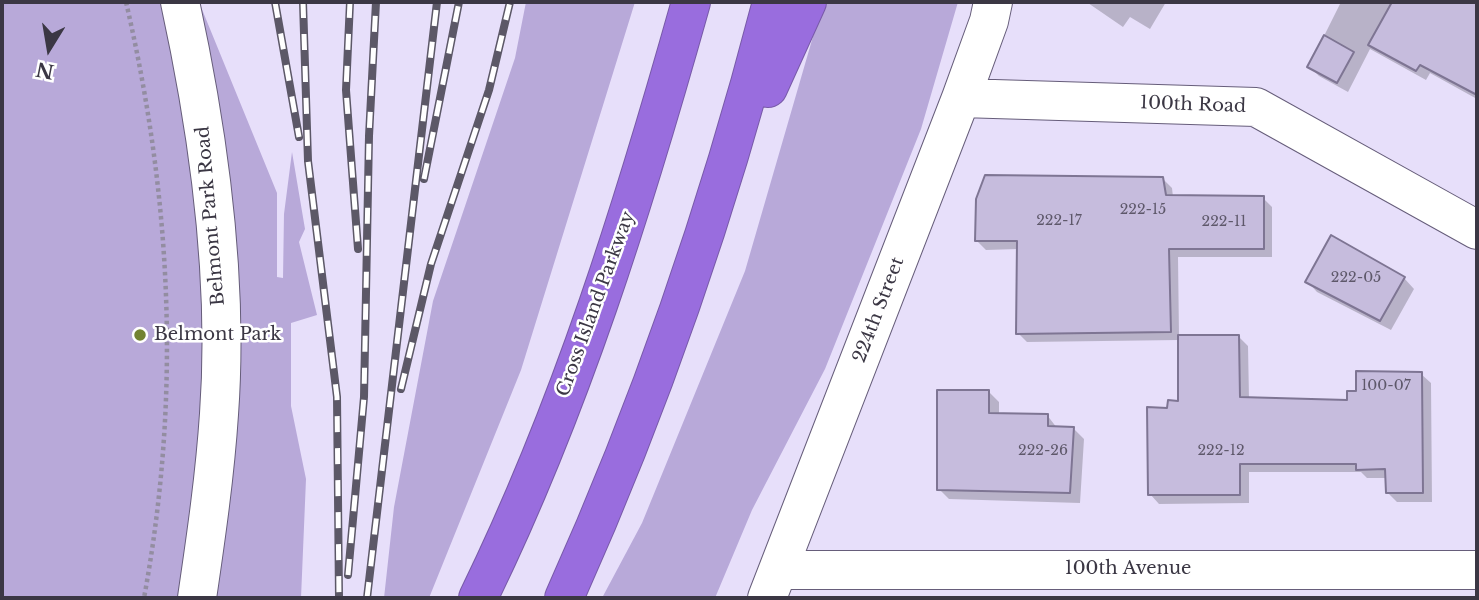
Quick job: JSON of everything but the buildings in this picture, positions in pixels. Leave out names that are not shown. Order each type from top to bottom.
[{"type":"highway","name":"Cross Island Parkway","points":[[478,598],[544,449],[595,314],[646,162],[691,2]]},
{"type":"highway","points":[[564,598],[640,419],[717,202],[772,2]]},
{"type":"highway","points":[[717,202],[807,2]]},
{"type":"street","name":"Belmont Park Road","points":[[180,2],[200,102],[209,166],[219,295],[219,412],[197,598]]},
{"type":"street","name":"224th Street","points":[[773,584],[994,8]]},
{"type":"street","name":"100th Road","points":[[961,99],[1256,107],[1477,230]]},
{"type":"street","name":"100th Avenue","points":[[773,584],[1477,570]]},
{"type":"path","points":[[126,2],[154,141],[164,227],[167,300],[169,373],[165,432],[155,539],[145,598]]},
{"type":"shaded area","name":"Belmont Park","points":[[2,2],[199,2],[277,193],[277,277],[283,278],[284,214],[292,152],[305,229],[299,242],[317,315],[291,323],[291,406],[306,479],[301,598],[2,598]]},
{"type":"shaded area","points":[[526,2],[635,2],[521,370],[429,598],[384,598],[394,507],[433,301],[515,58]]},
{"type":"shaded area","points":[[823,2],[958,2],[921,129],[825,369],[752,510],[715,598],[602,598],[642,523],[745,271]]},
{"type":"railway","points":[[275,2],[299,137]]},
{"type":"railway","points":[[303,2],[308,161],[337,397],[339,598]]},
{"type":"railway","points":[[350,2],[346,90],[358,249]]},
{"type":"railway","points":[[348,575],[364,397],[369,136],[376,2]]},
{"type":"railway","points":[[367,598],[437,2]]},
{"type":"railway","points":[[424,179],[459,2]]},
{"type":"railway","points":[[401,389],[431,264],[489,90],[510,2]]},
{"type":"place","name":"Belmont Park","points":[[140,335]]}]
